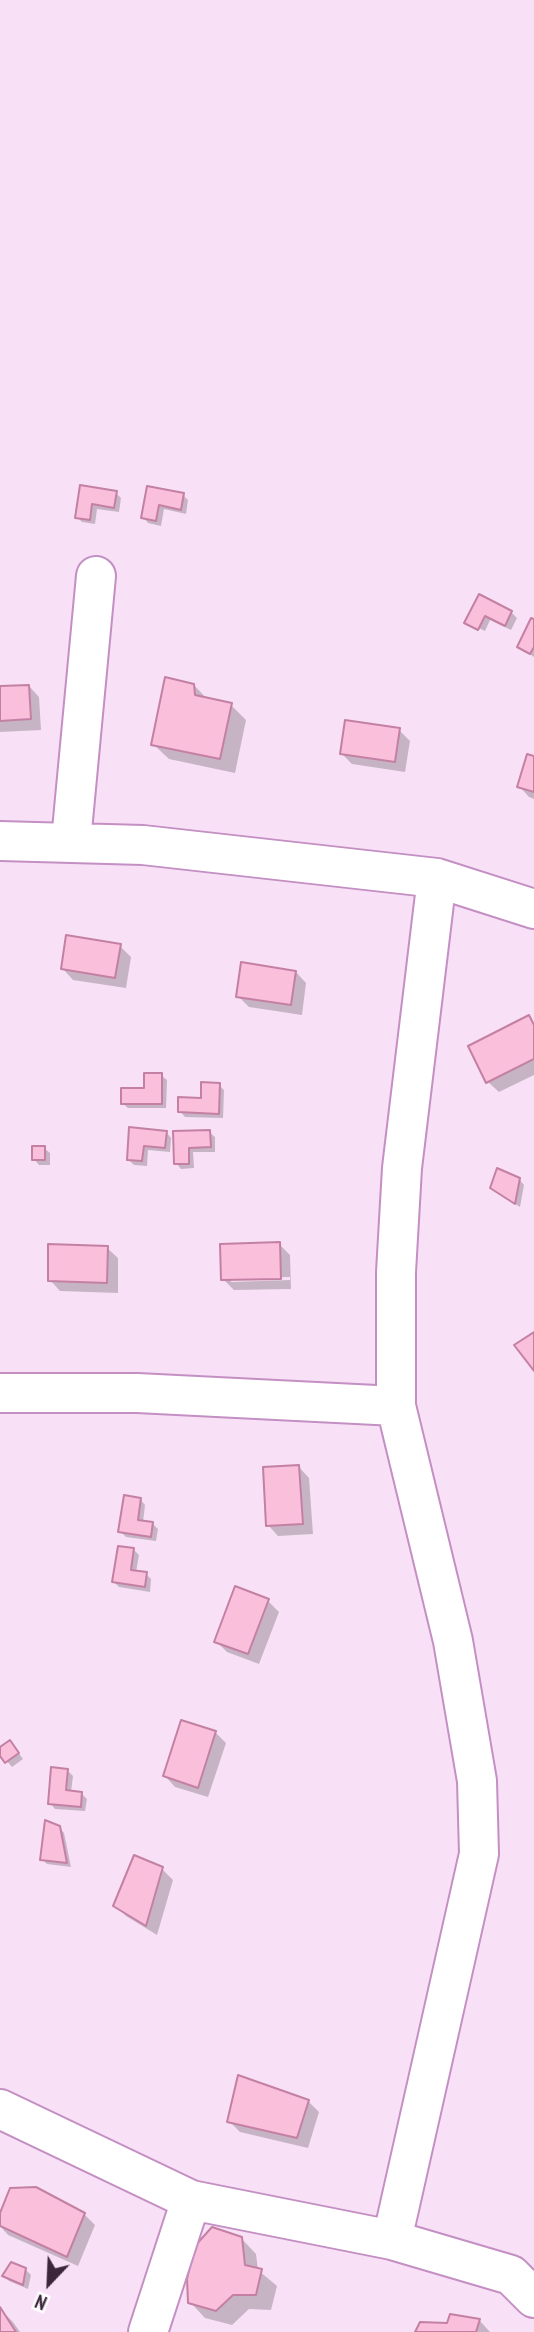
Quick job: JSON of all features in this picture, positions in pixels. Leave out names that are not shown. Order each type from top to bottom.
[{"type":"street","points":[[71,841],[96,576]]},
{"type":"street","points":[[0,841],[143,845],[437,878],[534,909]]},
{"type":"street","points":[[392,2240],[479,1854],[477,1781],[453,1641],[396,1406],[396,1272],[402,1168],[437,878]]},
{"type":"street","points":[[0,1393],[137,1393],[396,1406]]},
{"type":"street","points":[[0,2109],[191,2200],[392,2240],[510,2275],[534,2298]]},
{"type":"street","points":[[148,2332],[191,2200]]},
{"type":"building","points":[[80,485],[117,491],[114,508],[92,504],[90,520],[75,518]]},
{"type":"building","points":[[147,486],[184,493],[181,510],[159,505],[156,521],[141,518]]},
{"type":"building","points":[[479,594],[512,611],[505,626],[485,616],[478,630],[464,623]]},
{"type":"building","points":[[531,618],[534,619],[534,647],[530,654],[517,647]]},
{"type":"building","points":[[165,677],[194,684],[195,695],[232,703],[220,759],[151,745]]},
{"type":"building","points":[[29,685],[31,719],[0,721],[0,686]]},
{"type":"building","points":[[345,720],[400,728],[395,762],[340,754]]},
{"type":"building","points":[[527,754],[534,756],[534,792],[517,787]]},
{"type":"building","points":[[66,935],[121,944],[115,978],[61,969]]},
{"type":"building","points":[[241,962],[296,971],[291,1005],[236,997]]},
{"type":"building","points":[[529,1015],[534,1025],[534,1059],[486,1083],[468,1046]]},
{"type":"building","points":[[144,1073],[162,1073],[162,1104],[121,1104],[121,1088],[144,1088]]},
{"type":"building","points":[[201,1082],[220,1083],[219,1114],[178,1112],[178,1097],[201,1098]]},
{"type":"building","points":[[129,1127],[167,1131],[165,1148],[144,1146],[142,1161],[127,1160]]},
{"type":"building","points":[[210,1130],[211,1147],[189,1148],[189,1164],[174,1164],[173,1131]]},
{"type":"building","points":[[32,1146],[45,1146],[45,1160],[32,1160]]},
{"type":"building","points":[[497,1168],[520,1178],[515,1204],[490,1188]]},
{"type":"building","points":[[280,1242],[281,1279],[221,1280],[220,1244]]},
{"type":"building","points":[[48,1244],[108,1246],[107,1283],[48,1281]]},
{"type":"building","points":[[534,1332],[534,1371],[514,1345]]},
{"type":"building","points":[[299,1465],[303,1524],[266,1526],[263,1467]]},
{"type":"building","points":[[124,1495],[141,1498],[138,1520],[153,1522],[151,1537],[118,1532]]},
{"type":"building","points":[[118,1546],[134,1548],[131,1570],[147,1572],[145,1587],[112,1582]]},
{"type":"building","points":[[235,1586],[269,1599],[248,1654],[214,1642]]},
{"type":"building","points":[[181,1720],[216,1731],[198,1788],[163,1776]]},
{"type":"building","points":[[10,1740],[19,1753],[5,1763],[0,1756],[0,1747]]},
{"type":"building","points":[[51,1767],[68,1769],[66,1790],[82,1792],[81,1807],[48,1804]]},
{"type":"building","points":[[45,1820],[60,1826],[67,1863],[40,1860]]},
{"type":"building","points":[[134,1855],[163,1867],[146,1926],[113,1906]]},
{"type":"building","points":[[238,2075],[309,2100],[297,2138],[227,2122]]},
{"type":"building","points":[[36,2187],[85,2213],[67,2257],[0,2226],[0,2213],[10,2188]]},
{"type":"building","points":[[212,2227],[242,2237],[245,2265],[262,2269],[256,2295],[233,2295],[216,2311],[188,2303],[187,2279],[194,2247]]},
{"type":"building","points":[[11,2262],[26,2268],[23,2285],[2,2276]]},
{"type":"building","points":[[0,2307],[16,2332],[0,2332]]},
{"type":"building","points":[[450,2314],[480,2319],[476,2332],[415,2332],[420,2322],[447,2323]]}]
